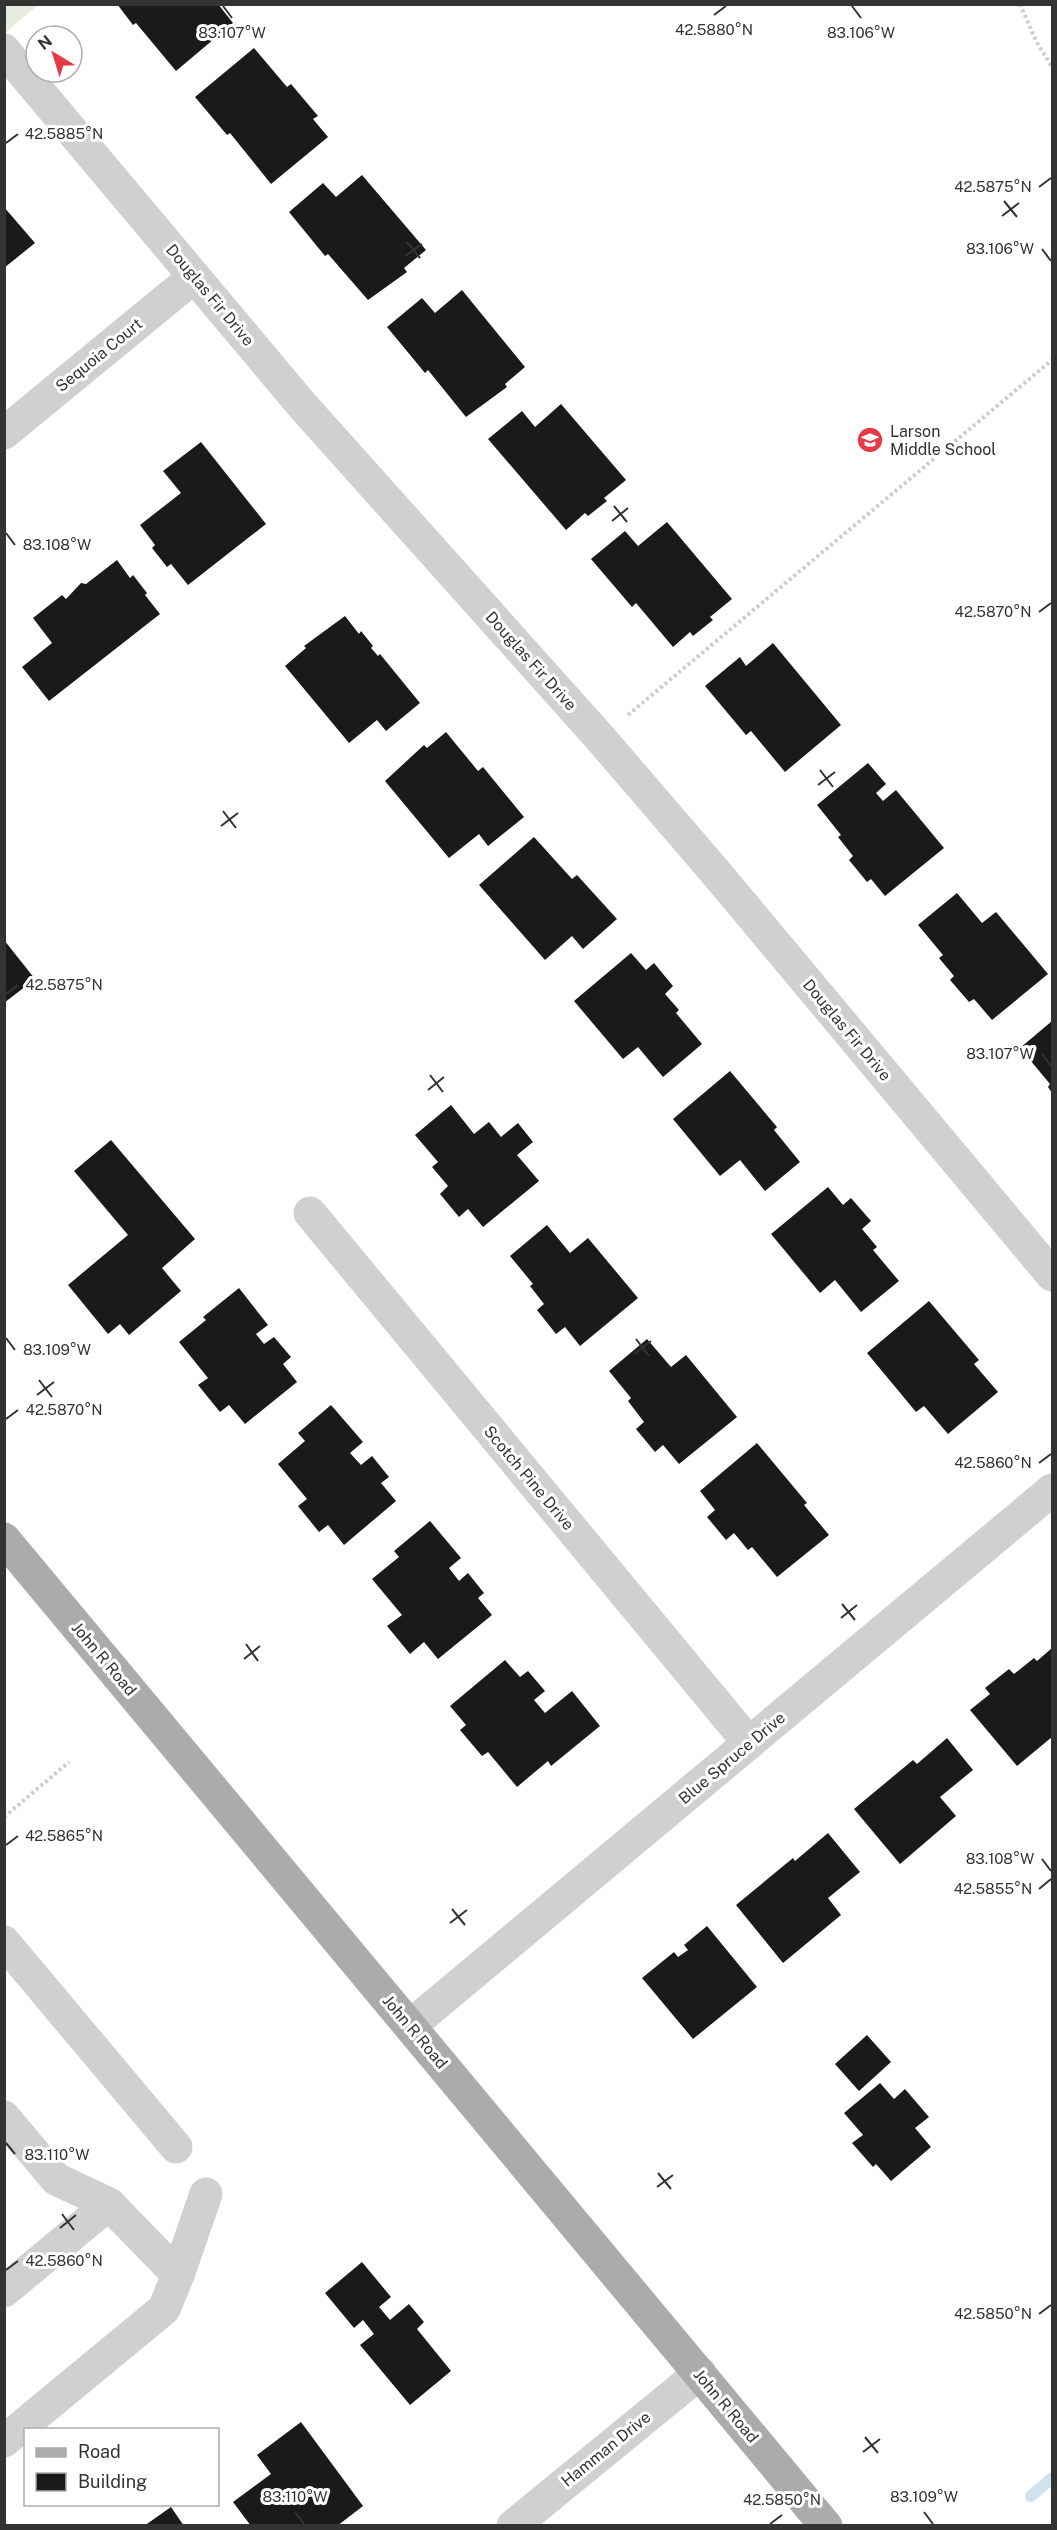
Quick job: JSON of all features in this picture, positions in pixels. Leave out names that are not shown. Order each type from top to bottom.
[{"type":"main road","name":"John R Road","points":[[4,1539],[826,2526]]},
{"type":"street","name":"Douglas Fir Drive","points":[[4,50],[302,405],[608,748],[1053,1275]]},
{"type":"street","name":"Sequoia Court","points":[[4,433],[194,277]]},
{"type":"street","name":"Scotch Pine Drive","points":[[310,1213],[749,1743]]},
{"type":"street","name":"Blue Spruce Drive","points":[[410,2026],[1053,1490]]},
{"type":"street","points":[[4,1942],[176,2147]]},
{"type":"street","points":[[4,2117],[56,2179],[109,2204],[178,2275]]},
{"type":"street","points":[[4,2441],[164,2309],[206,2194]]},
{"type":"street","points":[[4,2291],[109,2204]]},
{"type":"street","name":"Hamman Drive","points":[[513,2526],[699,2373]]},
{"type":"path","points":[[1020,4],[1035,41],[1053,67]]},
{"type":"path","points":[[619,722],[1053,360]]},
{"type":"path","points":[[4,1817],[69,1762]]},
{"type":"shaded area","points":[[5,4],[38,4],[38,5],[5,33]]},
{"type":"building","points":[[117,4],[218,4],[233,23],[176,71],[136,23],[133,25]]},
{"type":"building","points":[[254,48],[287,87],[291,84],[318,116],[313,119],[328,137],[271,184],[230,133],[227,135],[195,97]]},
{"type":"building","points":[[362,175],[426,250],[404,268],[407,272],[368,300],[328,254],[325,256],[289,212],[323,183],[336,197]]},
{"type":"building","points":[[4,207],[35,243],[4,268]]},
{"type":"building","points":[[462,290],[525,367],[505,384],[507,387],[466,417],[428,370],[425,373],[387,327],[422,298],[435,313]]},
{"type":"building","points":[[561,404],[626,480],[604,498],[607,501],[588,516],[585,513],[566,530],[488,439],[522,411],[535,427]]},
{"type":"building","points":[[201,442],[266,524],[188,585],[171,564],[167,567],[152,548],[155,545],[140,525],[181,493],[163,471]]},
{"type":"building","points":[[667,522],[732,599],[710,617],[713,620],[693,636],[690,632],[673,647],[636,603],[632,607],[591,559],[625,531],[638,546]]},
{"type":"building","points":[[117,560],[130,578],[133,575],[160,614],[49,701],[22,667],[52,643],[33,618],[62,595],[66,599],[81,583],[86,584]]},
{"type":"building","points":[[345,616],[359,634],[361,631],[373,646],[371,648],[378,656],[380,654],[420,703],[386,731],[377,720],[349,743],[285,666],[306,648],[304,646]]},
{"type":"building","points":[[773,643],[841,725],[785,772],[751,731],[746,735],[705,686],[740,657],[746,666]]},
{"type":"building","points":[[446,732],[478,771],[483,767],[524,817],[488,846],[479,834],[449,858],[385,781],[424,745],[427,748]]},
{"type":"building","points":[[868,763],[886,784],[876,793],[883,801],[896,790],[944,848],[885,896],[871,879],[867,882],[849,860],[853,856],[838,837],[841,835],[817,805]]},
{"type":"building","points":[[534,837],[572,879],[577,875],[617,919],[583,949],[572,936],[545,960],[479,885]]},
{"type":"building","points":[[957,893],[982,923],[996,912],[1048,974],[992,1020],[974,999],[969,1002],[950,980],[954,976],[939,958],[943,955],[918,925]]},
{"type":"building","points":[[4,940],[35,979],[4,1003]]},
{"type":"building","points":[[631,953],[646,970],[654,963],[673,986],[665,994],[679,1010],[676,1013],[702,1044],[663,1077],[638,1047],[623,1059],[574,1001]]},
{"type":"building","points":[[1052,1021],[1052,1093],[1048,1087],[1050,1084],[1020,1048]]},
{"type":"building","points":[[730,1071],[777,1127],[774,1130],[800,1162],[765,1191],[740,1160],[720,1176],[673,1119]]},
{"type":"building","points":[[451,1105],[474,1134],[489,1122],[501,1137],[518,1123],[533,1142],[517,1155],[539,1181],[483,1227],[468,1209],[459,1217],[440,1194],[448,1186],[432,1167],[438,1162],[415,1135]]},
{"type":"building","points":[[111,1140],[195,1239],[162,1268],[181,1291],[129,1335],[120,1324],[108,1334],[68,1285],[128,1235],[74,1171]]},
{"type":"building","points":[[828,1187],[843,1205],[851,1198],[871,1221],[862,1229],[877,1247],[873,1250],[899,1281],[861,1312],[835,1280],[820,1293],[771,1234]]},
{"type":"building","points":[[547,1225],[570,1253],[588,1238],[638,1298],[580,1346],[565,1327],[556,1334],[537,1310],[544,1304],[530,1286],[533,1284],[510,1256]]},
{"type":"building","points":[[239,1288],[268,1325],[256,1334],[264,1344],[274,1337],[291,1357],[283,1364],[297,1382],[245,1424],[229,1405],[220,1412],[198,1385],[208,1378],[179,1342],[206,1320],[203,1317]]},
{"type":"building","points":[[929,1301],[979,1360],[974,1364],[998,1392],[948,1434],[924,1406],[916,1412],[867,1353]]},
{"type":"building","points":[[647,1339],[671,1367],[686,1355],[737,1417],[679,1464],[663,1445],[655,1452],[636,1429],[644,1422],[628,1401],[631,1398],[609,1371]]},
{"type":"building","points":[[331,1405],[363,1442],[350,1453],[361,1465],[372,1456],[389,1477],[381,1483],[396,1501],[344,1545],[328,1525],[319,1532],[298,1506],[307,1499],[278,1464],[305,1441],[298,1433]]},
{"type":"building","points":[[757,1443],[807,1503],[804,1505],[829,1535],[777,1577],[752,1547],[748,1550],[734,1533],[726,1540],[707,1517],[715,1510],[700,1491]]},
{"type":"building","points":[[430,1521],[461,1558],[449,1568],[459,1581],[468,1573],[484,1593],[478,1598],[492,1615],[438,1659],[424,1642],[410,1654],[387,1626],[402,1615],[372,1579],[399,1557],[394,1551]]},
{"type":"building","points":[[1052,1648],[1052,1737],[1017,1766],[970,1710],[990,1694],[985,1688],[1009,1669],[1014,1674],[1034,1658],[1037,1661]]},
{"type":"building","points":[[505,1660],[520,1677],[528,1671],[545,1691],[534,1700],[545,1713],[572,1691],[600,1726],[551,1766],[548,1761],[517,1787],[488,1752],[482,1756],[460,1730],[466,1725],[450,1706]]},
{"type":"building","points":[[947,1738],[973,1770],[940,1797],[956,1816],[900,1864],[854,1809],[913,1760],[917,1764]]},
{"type":"building","points":[[828,1833],[860,1872],[828,1898],[841,1915],[783,1963],[736,1905],[793,1858],[795,1861]]},
{"type":"building","points":[[707,1926],[757,1987],[693,2039],[642,1978],[674,1952],[678,1957],[688,1950],[684,1945]]},
{"type":"building","points":[[867,2035],[891,2062],[859,2091],[835,2064]]},
{"type":"building","points":[[880,2083],[894,2099],[905,2089],[929,2117],[915,2128],[931,2147],[891,2181],[876,2164],[873,2167],[852,2143],[863,2135],[844,2113]]},
{"type":"building","points":[[362,2262],[391,2297],[379,2307],[390,2320],[409,2304],[424,2322],[417,2329],[451,2371],[410,2405],[360,2345],[374,2334],[363,2320],[354,2328],[325,2293]]},
{"type":"building","points":[[301,2422],[363,2506],[337,2526],[251,2526],[233,2502],[271,2474],[257,2455]]},
{"type":"building","points":[[171,2507],[184,2526],[144,2526]]},
{"type":"waterway","points":[[1031,2496],[1052,2478]]},
{"type":"place","name":"Larson Middle School","points":[[870,440]]}]
